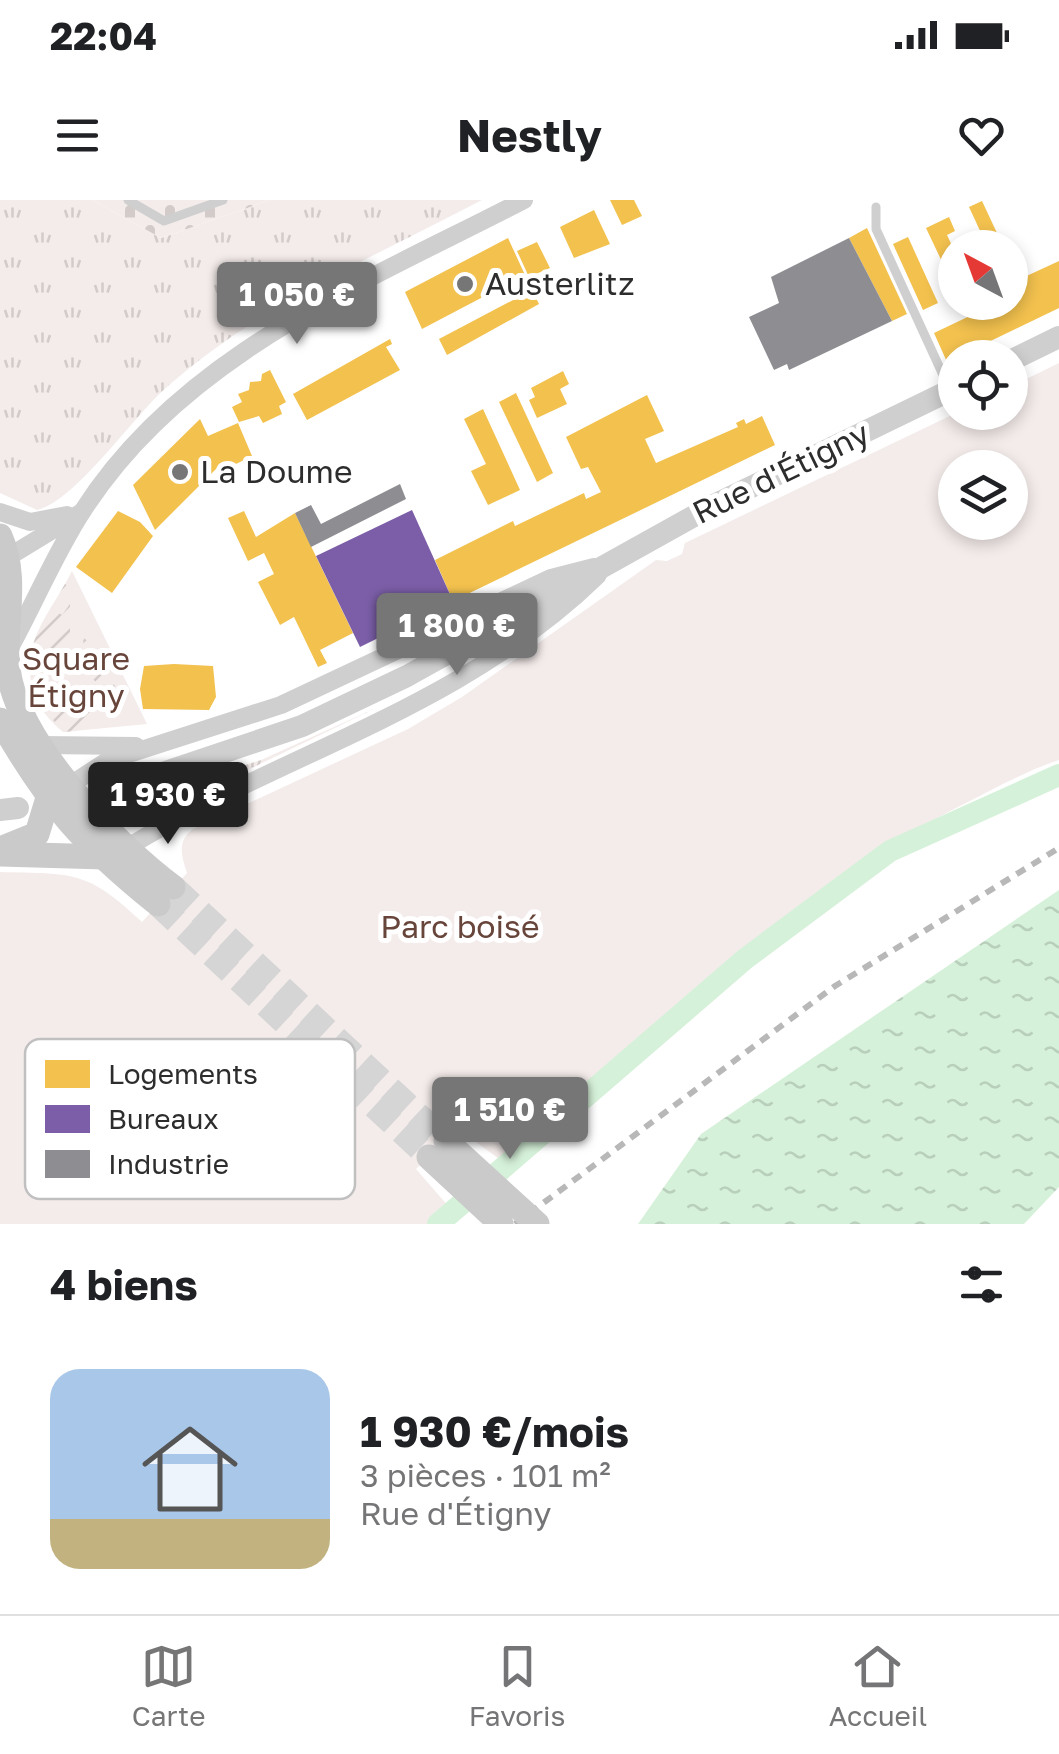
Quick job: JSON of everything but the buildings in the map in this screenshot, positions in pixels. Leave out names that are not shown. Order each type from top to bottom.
[{"type":"main road","points":[[3,552],[10,680],[19,748]]},
{"type":"main road","points":[[0,720],[19,748],[59,792],[128,846],[162,888]]},
{"type":"main road","points":[[0,852],[37,834],[59,792]]},
{"type":"main road","points":[[59,792],[100,858]]},
{"type":"main road","points":[[100,858],[128,846]]},
{"type":"main road","points":[[0,852],[100,858],[162,888]]},
{"type":"main road","points":[[501,1224],[437,1149],[536,1224]]},
{"type":"street","points":[[8,651],[82,512],[172,404],[223,364],[298,319],[524,200]]},
{"type":"street","points":[[1028,353],[1059,338]]},
{"type":"street","name":"Rue d'Étigny","points":[[128,846],[162,826],[412,708],[561,611],[609,564],[712,506],[938,396]]},
{"type":"street","points":[[0,512],[30,522],[82,512]]},
{"type":"street","points":[[3,552],[82,512]]},
{"type":"street","points":[[109,791],[302,726],[407,676],[609,564]]},
{"type":"street","name":"Rue d'Étigny","points":[[59,792],[107,761],[250,718],[551,578],[609,564]]},
{"type":"street","name":"Rue d'Étigny","points":[[19,748],[152,746]]},
{"type":"street","points":[[162,826],[152,849],[162,888]]},
{"type":"lane","points":[[128,200],[164,221],[224,200]]},
{"type":"lane","points":[[876,206],[876,229],[938,358]]},
{"type":"green space","points":[[0,200],[92,200],[161,238],[270,200],[482,200],[279,306],[203,357],[154,399],[69,491],[37,510],[0,493]]},
{"type":"green space","points":[[92,200],[270,200],[161,238]]},
{"type":"green space","name":"Parc boisé","points":[[1059,363],[1059,760],[956,808],[832,883],[663,1016],[502,1161],[458,1129],[416,1169],[450,1208],[427,1224],[0,1224],[0,872],[78,878],[107,893],[142,922],[187,873],[182,849],[184,838],[193,829],[408,729],[462,697],[656,560],[667,561],[682,554],[685,543],[938,422],[938,430],[1028,430],[1028,378]]},
{"type":"green space","name":"Square Étigny","points":[[72,571],[147,724],[63,732],[44,712],[34,692],[33,653]]},
{"type":"green space","points":[[65,584],[69,587],[56,611],[62,615],[70,604],[70,639],[50,661],[51,689],[36,696],[31,680],[31,651],[41,624]]},
{"type":"green space","points":[[83,636],[106,666],[116,661],[122,673],[112,679],[116,689],[109,700],[85,668]]},
{"type":"green space","points":[[58,698],[104,707],[76,731],[63,732],[44,709]]},
{"type":"green space","points":[[376,708],[142,821],[123,820],[112,808],[261,760]]},
{"type":"water","points":[[1059,890],[1059,1187],[1024,1224],[638,1224],[701,1134]]},
{"type":"waterway","points":[[438,1224],[745,959],[890,851],[1059,775]]},
{"type":"tunnel","points":[[173,887],[336,1039]]},
{"type":"tunnel","points":[[158,904],[303,1039]]},
{"type":"tunnel","points":[[355,1056],[446,1141]]},
{"type":"tunnel","points":[[355,1088],[429,1157]]},
{"type":"railway","points":[[515,1224],[835,986],[1059,848]]},
{"type":"place","name":"Austerlitz","points":[[465,284]]},
{"type":"place","name":"La Doume","points":[[180,472]]}]
